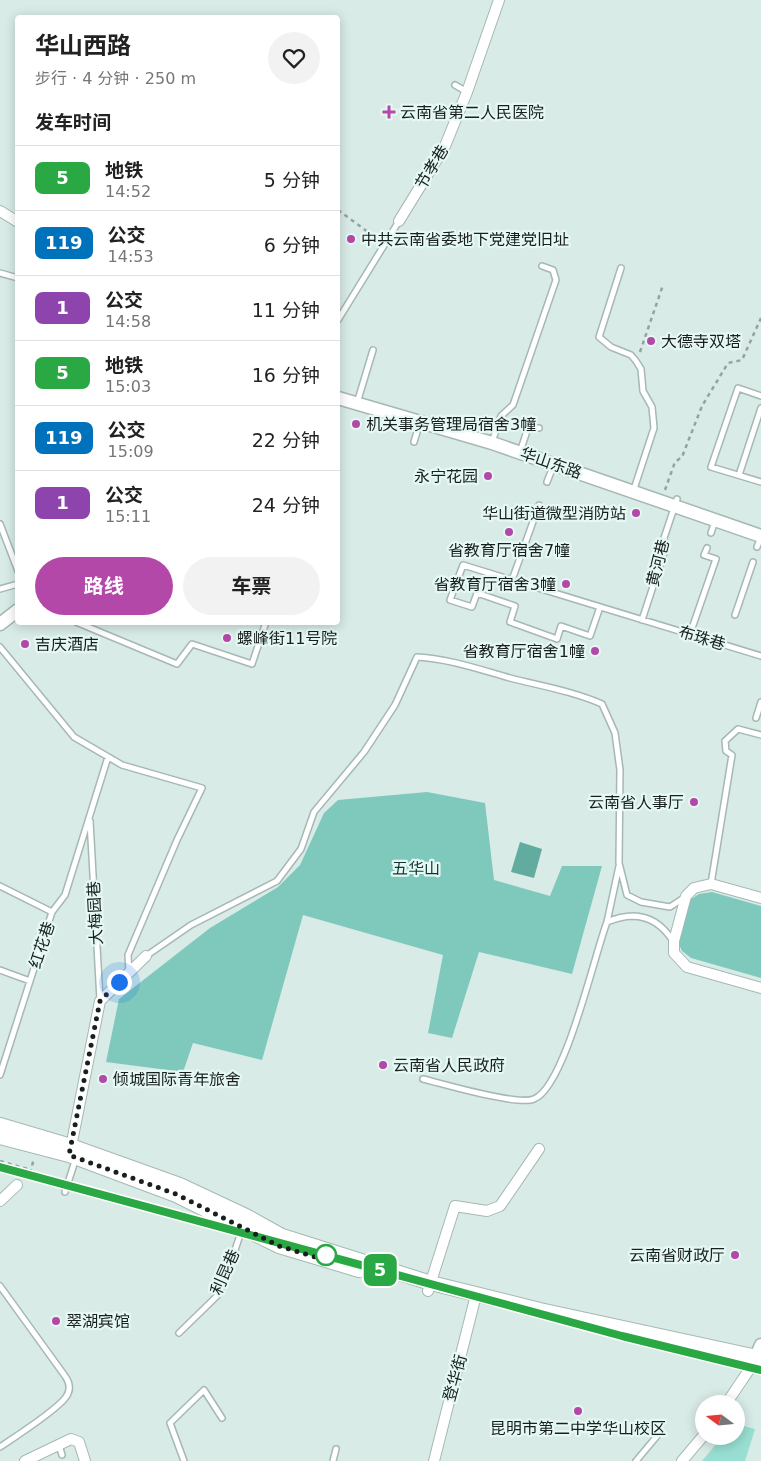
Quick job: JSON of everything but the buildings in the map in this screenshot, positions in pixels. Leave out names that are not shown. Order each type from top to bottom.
[{"type":"main road","points":[[0,1125],[176,1194],[279,1246],[475,1300],[758,1358]]},
{"type":"main road","points":[[0,1137],[72,1153],[180,1185],[246,1216],[282,1236],[429,1287]]},
{"type":"street","name":"节孝巷","points":[[399,221],[445,146],[467,92],[499,0]]},
{"type":"street","points":[[0,211],[15,220]]},
{"type":"street","name":"华山东路","points":[[340,399],[492,443],[633,492],[676,503],[713,527],[760,536]]},
{"type":"street","points":[[0,624],[15,612]]},
{"type":"street","points":[[761,898],[711,884],[694,888],[686,896],[674,941],[674,953],[687,967],[761,988]]},
{"type":"street","points":[[100,1001],[146,956]]},
{"type":"street","name":"大梅园巷","points":[[72,1153],[100,1001]]},
{"type":"street","points":[[429,1287],[455,1206],[487,1211],[500,1206],[538,1149]]},
{"type":"street","points":[[0,1201],[17,1185]]},
{"type":"street","name":"登华街","points":[[434,1461],[475,1300]]},
{"type":"street","points":[[732,1395],[758,1358]]},
{"type":"street","points":[[25,1461],[61,1450],[71,1439],[79,1442],[85,1461]]},
{"type":"street","points":[[682,1461],[696,1445]]},
{"type":"lane","points":[[456,85],[467,92]]},
{"type":"lane","name":"节孝巷","points":[[340,317],[399,221]]},
{"type":"lane","points":[[492,443],[501,416],[513,405],[556,280],[553,270],[542,266]]},
{"type":"lane","points":[[621,268],[599,337],[611,347],[631,355],[636,361],[641,369],[643,391],[652,407],[654,428],[633,492]]},
{"type":"lane","points":[[0,273],[15,277]]},
{"type":"lane","points":[[357,404],[373,350]]},
{"type":"lane","points":[[761,396],[738,388],[711,467],[761,482]]},
{"type":"lane","points":[[738,475],[761,408]]},
{"type":"lane","points":[[414,442],[420,422]]},
{"type":"lane","points":[[520,452],[528,428],[539,428]]},
{"type":"lane","points":[[547,482],[554,464]]},
{"type":"lane","name":"黄河巷","points":[[642,620],[665,550],[664,538],[676,503]]},
{"type":"lane","points":[[512,580],[539,505]]},
{"type":"lane","points":[[0,524],[15,563]]},
{"type":"lane","points":[[690,634],[716,559],[704,555],[706,548]]},
{"type":"lane","points":[[735,615],[753,562]]},
{"type":"lane","name":"布珠巷","points":[[600,607],[590,636],[561,626],[556,639],[510,622],[515,606],[477,593],[472,608],[450,600],[463,564],[761,656]]},
{"type":"lane","points":[[0,588],[15,585]]},
{"type":"lane","points":[[83,625],[177,664],[192,644],[252,664],[265,625]]},
{"type":"lane","points":[[0,647],[74,737],[122,765],[202,788],[177,840],[128,955],[129,973]]},
{"type":"lane","points":[[146,956],[191,925],[277,881],[301,850],[314,812],[364,752],[395,705],[417,658],[445,659],[511,678],[576,693],[602,704],[615,733],[620,770],[619,864],[607,922],[561,1066],[549,1088],[535,1099],[520,1101],[423,1079]]},
{"type":"lane","points":[[756,718],[761,702]]},
{"type":"lane","points":[[711,884],[732,755],[726,750],[725,741],[738,729],[761,735]]},
{"type":"lane","name":"红花巷","points":[[0,1075],[52,912],[65,895],[108,757]]},
{"type":"lane","name":"大梅园巷","points":[[90,818],[100,1001]]},
{"type":"lane","points":[[619,864],[627,895],[641,902],[670,908],[686,896]]},
{"type":"lane","points":[[0,886],[52,912]]},
{"type":"lane","points":[[607,922],[628,915],[650,920],[665,928],[674,941]]},
{"type":"lane","points":[[0,970],[30,981]]},
{"type":"lane","points":[[66,1192],[72,1153]]},
{"type":"lane","name":"利昆巷","points":[[179,1333],[217,1296],[225,1280],[243,1228]]},
{"type":"lane","points":[[0,1286],[66,1376],[69,1382],[69,1389],[62,1402],[0,1448]]},
{"type":"lane","points":[[184,1461],[170,1423],[204,1390],[222,1418]]},
{"type":"lane","points":[[636,1461],[658,1436]]},
{"type":"lane","points":[[333,1461],[336,1449]]},
{"type":"path","points":[[340,211],[385,244]]},
{"type":"path","points":[[636,361],[663,285]]},
{"type":"path","points":[[666,489],[675,462],[682,457],[702,406],[728,363],[742,360],[761,318]]},
{"type":"path","points":[[0,1161],[31,1170]]},
{"type":"shaded area","points":[[520,842],[542,849],[534,878],[511,872]]},
{"type":"shaded area","points":[[745,1426],[755,1429],[745,1461],[702,1461],[715,1445],[745,1445]]},
{"type":"green space","name":"五华山","points":[[427,792],[485,803],[494,880],[550,896],[562,866],[602,866],[572,974],[479,952],[452,1038],[428,1033],[443,955],[303,915],[262,1060],[193,1043],[183,1072],[106,1062],[119,999],[210,928],[278,887],[300,865],[324,813],[338,800]]},
{"type":"green space","points":[[712,892],[761,906],[761,978],[691,958],[682,951],[678,942],[690,900],[699,894]]},
{"type":"metro line","name":"5","points":[[0,1167],[622,1336],[761,1370]]},
{"type":"place","name":"云南省第二人民医院","points":[[389,112]]},
{"type":"place","name":"中共云南省委地下党建党旧址","points":[[351,239]]},
{"type":"place","name":"大德寺双塔","points":[[651,341]]},
{"type":"place","name":"机关事务管理局宿舍3幢","points":[[356,424]]},
{"type":"place","name":"永宁花园","points":[[488,476]]},
{"type":"place","name":"华山街道微型消防站","points":[[636,513]]},
{"type":"place","name":"省教育厅宿舍7幢","points":[[509,532]]},
{"type":"place","name":"省教育厅宿舍3幢","points":[[566,584]]},
{"type":"place","name":"螺峰街11号院","points":[[227,638]]},
{"type":"place","name":"吉庆酒店","points":[[25,644]]},
{"type":"place","name":"省教育厅宿舍1幢","points":[[595,651]]},
{"type":"place","name":"云南省人事厅","points":[[694,802]]},
{"type":"place","name":"云南省人民政府","points":[[383,1065]]},
{"type":"place","name":"倾城国际青年旅舍","points":[[103,1079]]},
{"type":"place","name":"云南省财政厅","points":[[735,1255]]},
{"type":"place","name":"翠湖宾馆","points":[[56,1321]]},
{"type":"place","name":"昆明市第二中学华山校区","points":[[578,1411]]},
{"type":"route","points":[[119,982],[100,1001],[91,1038],[69,1155],[176,1194],[279,1246],[325,1260],[326,1255]]}]
